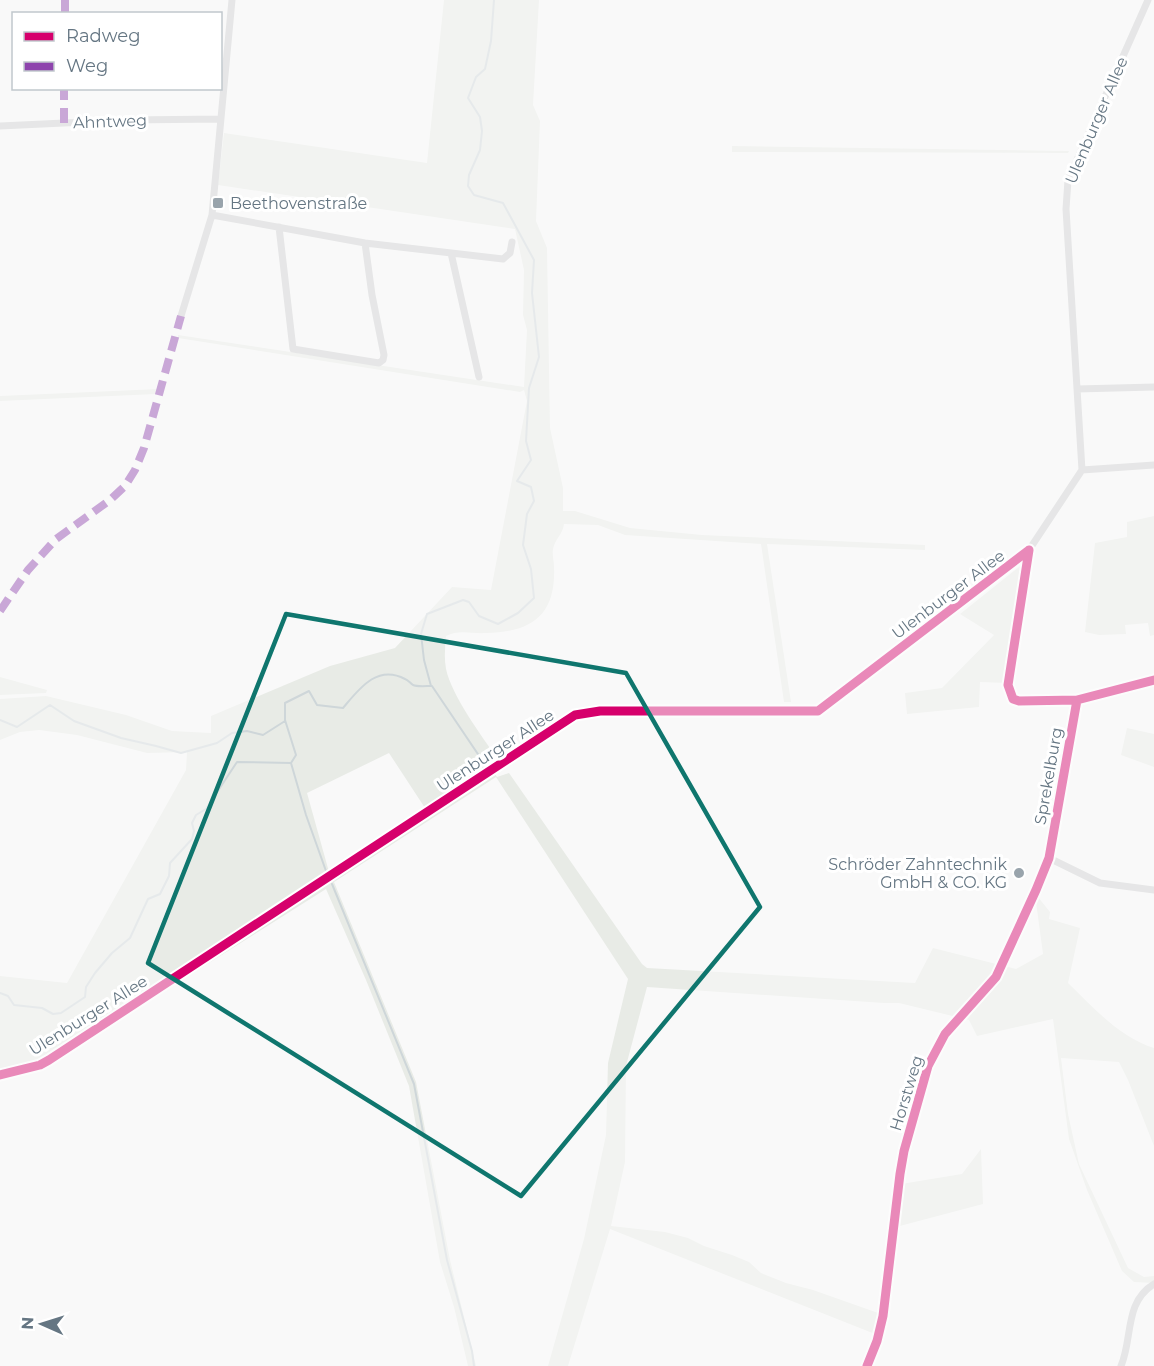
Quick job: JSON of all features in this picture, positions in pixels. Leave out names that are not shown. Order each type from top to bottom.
[{"type":"street","points":[[181,316],[212,215],[232,0]]},
{"type":"street","name":"Ulenburger Allee","points":[[0,1075],[40,1065],[49,1060],[575,715],[600,711],[818,711],[1029,550],[1082,470],[1066,209],[1068,180],[1148,0]]},
{"type":"street","name":"Ahntweg","points":[[0,126],[128,120],[220,119]]},
{"type":"street","points":[[212,215],[364,243],[503,258],[510,253],[513,242]]},
{"type":"street","points":[[279,227],[293,349],[379,363],[383,360],[384,355],[364,243]]},
{"type":"street","points":[[451,253],[479,377]]},
{"type":"street","points":[[1077,389],[1154,387]]},
{"type":"street","points":[[1082,470],[1154,465]]},
{"type":"street","points":[[1029,550],[1008,685],[1014,699],[1020,701],[1077,700],[1154,680]]},
{"type":"street","name":"Sprekelburg","points":[[1049,858],[1077,700]]},
{"type":"street","points":[[1049,858],[1100,883],[1154,890]]},
{"type":"street","name":"Horstweg","points":[[867,1366],[877,1341],[883,1316],[904,1151],[928,1066],[945,1034],[996,977],[1049,858]]},
{"type":"street","points":[[1123,1364],[1131,1315],[1144,1290],[1154,1284]]},
{"type":"highlighted area","points":[[286,614],[626,673],[760,907],[521,1196],[148,963]]},
{"type":"shaded area","points":[[444,0],[539,0],[533,105],[540,121],[536,221],[547,248],[550,428],[563,488],[563,511],[575,511],[630,528],[702,535],[925,545],[925,550],[767,544],[791,702],[784,702],[761,544],[625,535],[598,525],[564,524],[553,549],[554,584],[551,597],[538,618],[516,629],[502,632],[461,632],[446,636],[445,661],[449,680],[468,715],[497,758],[488,765],[497,777],[509,773],[647,968],[915,983],[933,948],[1016,969],[1043,954],[1036,902],[1038,897],[1050,912],[1049,919],[1080,928],[1068,983],[1118,1029],[1129,1037],[1154,1048],[1154,1146],[1119,1062],[1061,1058],[1068,1114],[1079,1164],[1128,1268],[1144,1277],[1154,1276],[1154,1283],[1134,1282],[1122,1271],[1087,1190],[1069,1139],[1053,1019],[977,1036],[969,1020],[899,1003],[647,987],[626,1066],[625,1162],[611,1226],[665,1232],[688,1238],[749,1262],[761,1273],[786,1283],[881,1314],[901,1184],[962,1174],[981,1149],[983,1204],[896,1227],[886,1317],[869,1366],[862,1366],[875,1334],[610,1229],[568,1366],[548,1366],[584,1239],[606,1135],[608,1063],[628,979],[496,777],[334,882],[416,1082],[450,1260],[476,1366],[468,1366],[454,1307],[440,1262],[409,1086],[326,889],[41,1069],[0,1077],[0,976],[67,983],[186,770],[187,752],[147,753],[77,735],[39,730],[20,732],[0,740],[0,699],[46,696],[126,715],[172,731],[211,733],[211,716],[330,666],[395,648],[452,587],[491,590],[527,401],[524,390],[520,392],[178,338],[178,335],[524,387],[527,330],[523,315],[524,270],[515,229],[218,185],[224,133],[427,163]],"holes":[[[389,753],[425,808],[329,872],[307,793]]]},
{"type":"shaded area","points":[[732,146],[1069,151],[1068,153],[732,152]]},
{"type":"shaded area","points":[[159,389],[156,394],[0,401],[0,396]]},
{"type":"shaded area","points":[[1154,516],[1154,635],[1150,636],[1148,623],[1125,625],[1126,634],[1099,635],[1085,632],[1095,543],[1127,537],[1127,522]]},
{"type":"shaded area","points":[[1024,563],[1007,683],[980,682],[979,707],[907,714],[905,693],[942,688],[994,635],[960,614]]},
{"type":"shaded area","points":[[0,677],[47,690],[46,693],[0,695]]},
{"type":"shaded area","points":[[1127,728],[1154,734],[1154,767],[1121,755]]},
{"type":"waterway","points":[[0,993],[8,996],[14,1005],[42,1008],[53,1014],[61,1013],[85,997],[86,987],[95,973],[112,953],[130,938],[148,899],[160,894],[169,876],[170,863],[192,839],[194,831],[192,823],[196,815],[206,809],[237,762],[291,763],[296,755],[285,720],[285,703],[309,691],[317,705],[343,708],[362,687],[377,677],[386,675],[395,675],[415,686],[431,686],[424,660],[421,634],[427,614],[463,600],[469,602],[479,616],[498,624],[518,613],[534,598],[531,569],[523,545],[527,514],[534,501],[531,487],[517,481],[531,460],[526,441],[529,388],[539,357],[532,293],[534,260],[503,203],[474,195],[468,186],[469,175],[480,150],[482,131],[480,117],[468,98],[476,77],[485,69],[491,41],[494,0]]},
{"type":"waterway","points":[[432,686],[486,766]]},
{"type":"waterway","points":[[0,720],[17,727],[50,705],[74,721],[121,738],[181,753],[217,743],[232,733],[247,731],[263,735],[285,721]]},
{"type":"waterway","points":[[291,763],[326,871]]},
{"type":"waterway","points":[[332,884],[414,1084],[447,1260],[474,1366]]},
{"type":"marked path","points":[[65,0],[65,12]]},
{"type":"marked path","points":[[64,90],[64,123]]},
{"type":"marked path","points":[[0,611],[28,570],[56,539],[110,500],[125,486],[135,470],[144,448],[181,316]]},
{"type":"cycle path","points":[[1029,550],[1008,685],[1013,699],[1019,701],[1077,700],[1154,680]]},
{"type":"cycle path","points":[[0,1075],[40,1065],[49,1060],[575,715],[600,711],[818,711],[1029,550]]},
{"type":"cycle path","points":[[867,1366],[877,1341],[883,1316],[904,1151],[928,1066],[945,1034],[996,977],[1036,890],[1049,858],[1077,700]]},
{"type":"place","name":"Beethovenstraße","points":[[218,203]]},
{"type":"place","name":"Schröder Zahntechnik GmbH & CO. KG","points":[[1019,873]]}]
